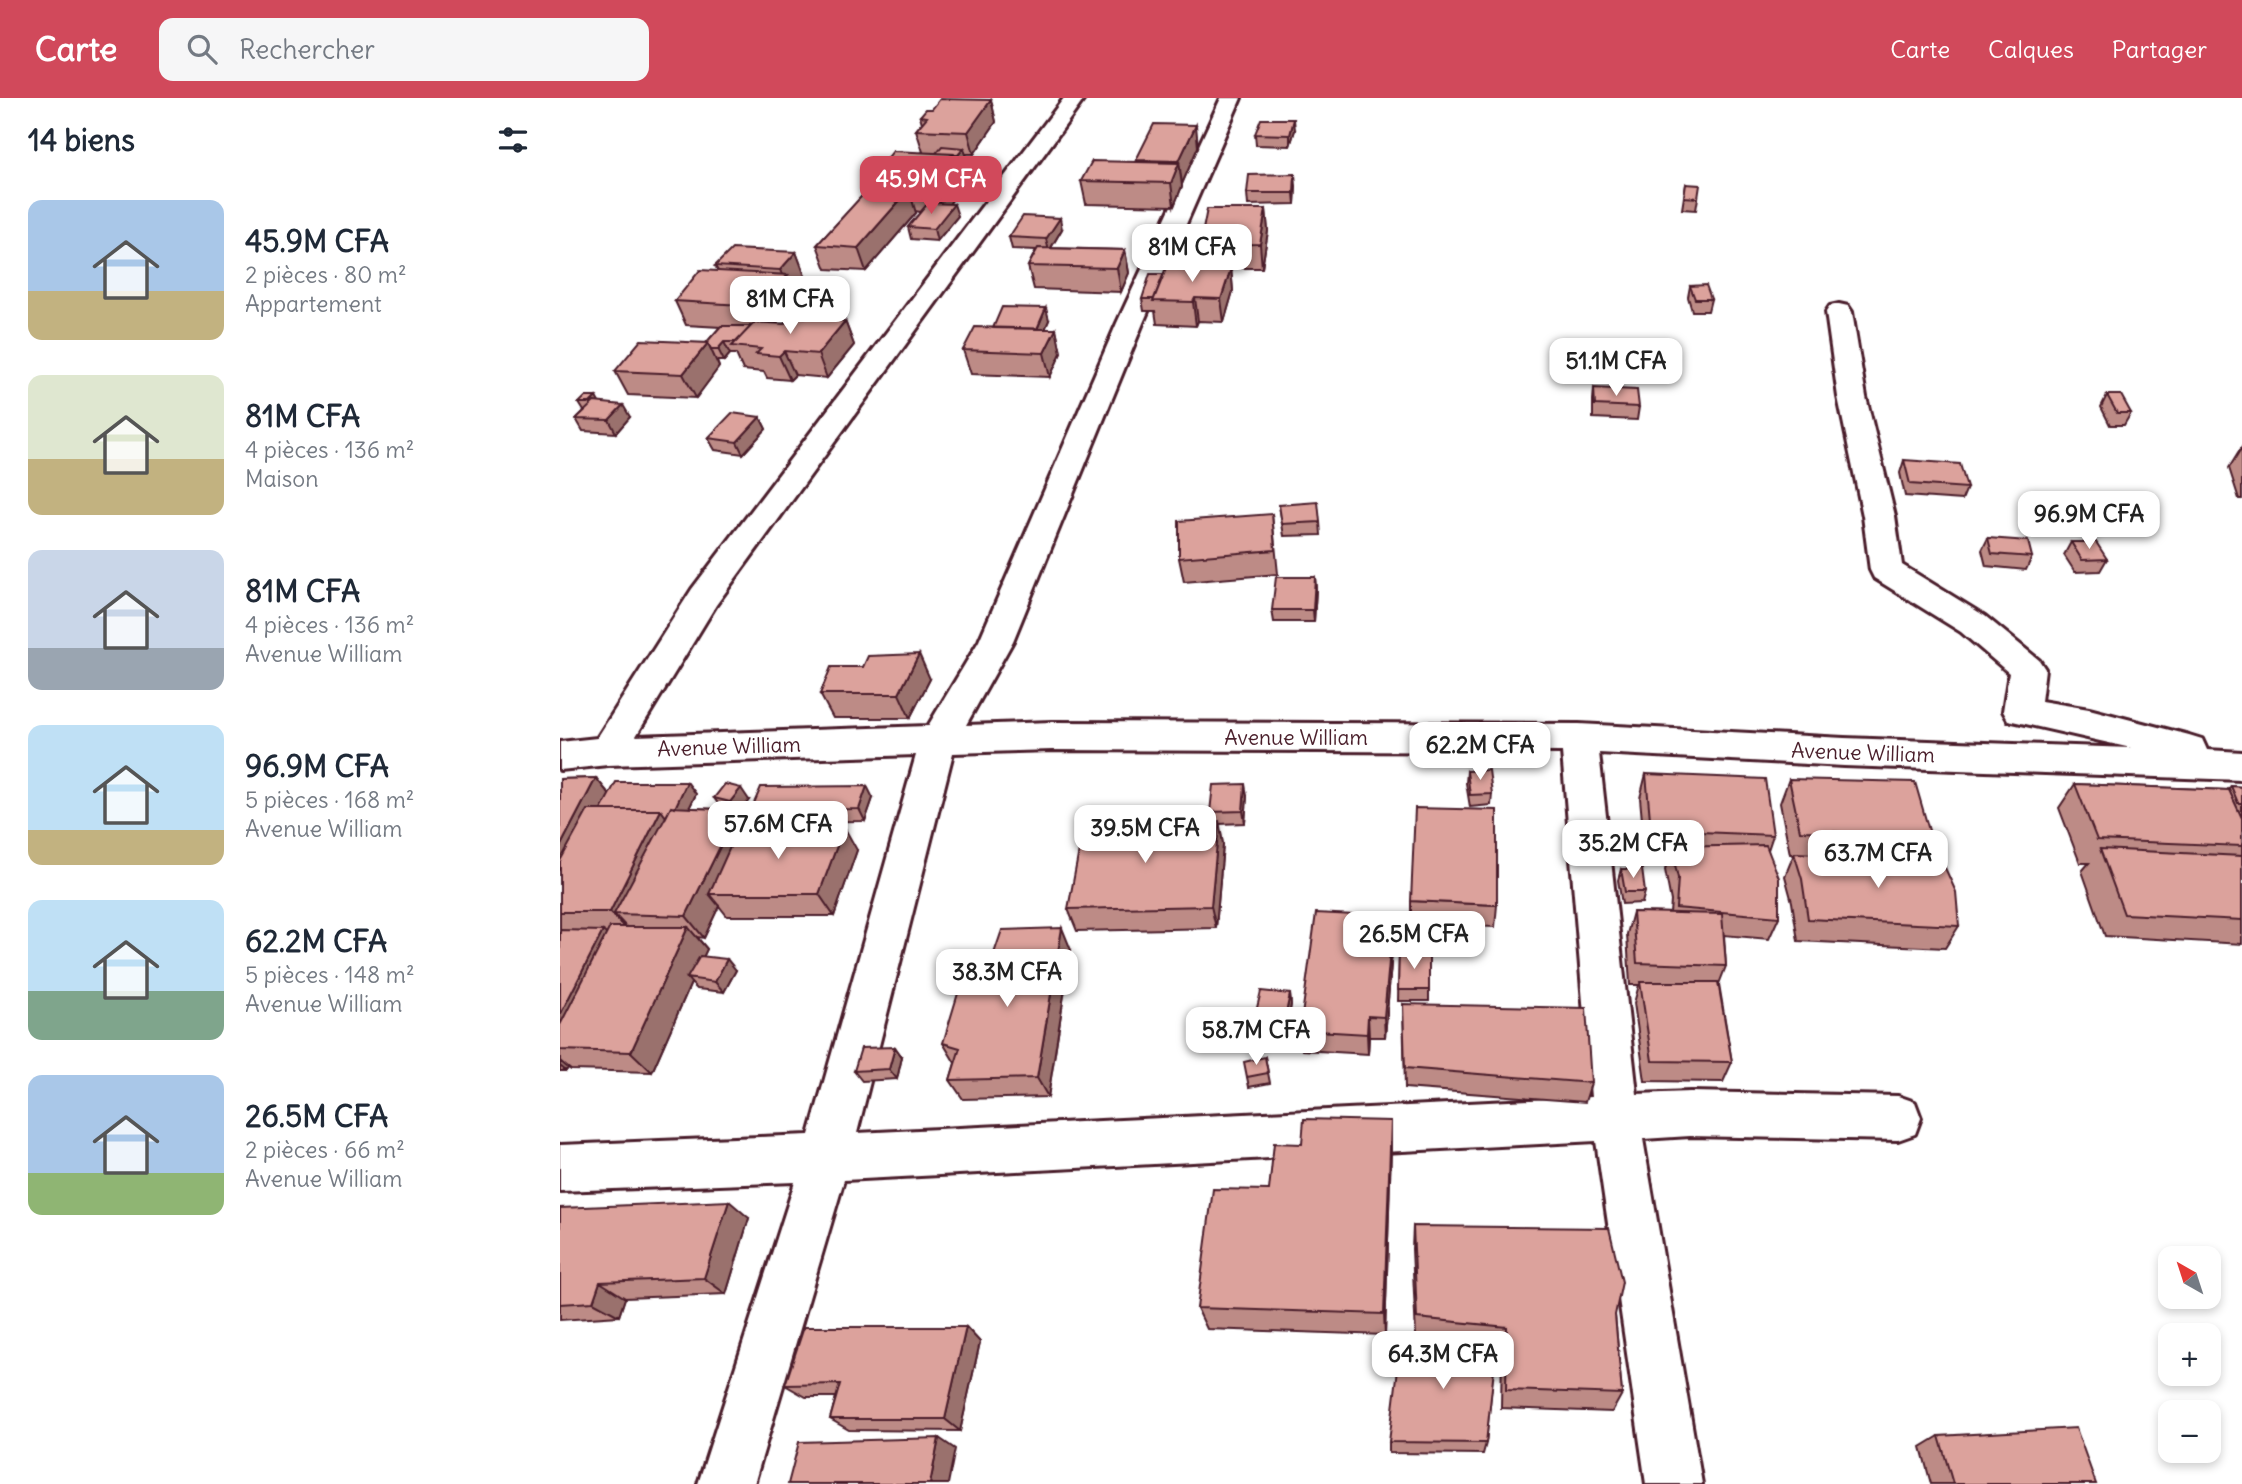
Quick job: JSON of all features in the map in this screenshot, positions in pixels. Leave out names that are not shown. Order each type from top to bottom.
[{"type":"street","points":[[608,751],[704,597],[1074,98]]},
{"type":"street","points":[[726,1484],[827,1158],[938,741],[996,641],[1130,323],[1231,98]]},
{"type":"street","points":[[1839,312],[1852,397],[1879,516],[1886,570],[1973,624],[2027,669],[2021,711],[2089,723],[2242,764]]},
{"type":"street","name":"Avenue William","points":[[560,755],[608,751],[1052,736],[1579,738],[1844,752],[2242,764]]},
{"type":"street","points":[[1579,738],[1616,1118],[1674,1484]]},
{"type":"street","points":[[560,1168],[827,1158],[1690,1114],[1898,1118]]},
{"type":"building","points":[[940,99],[991,100],[968,132],[916,130],[927,117],[920,116],[926,109],[932,109]]},
{"type":"building","points":[[1261,119],[1294,119],[1290,135],[1255,134]]},
{"type":"building","points":[[1154,124],[1196,125],[1179,161],[1136,160]]},
{"type":"building","points":[[942,146],[964,148],[958,155],[936,153]]},
{"type":"building","points":[[893,151],[953,154],[950,159],[956,159],[947,172],[879,169]]},
{"type":"building","points":[[1092,161],[1179,163],[1171,183],[1081,181]]},
{"type":"building","points":[[877,170],[949,174],[936,189],[884,188],[909,190],[858,248],[817,245],[871,186],[864,186]]},
{"type":"building","points":[[1295,174],[1294,193],[1247,193],[1249,175]]},
{"type":"building","points":[[1686,184],[1700,185],[1698,198],[1684,197]]},
{"type":"building","points":[[928,203],[954,204],[934,229],[908,227]]},
{"type":"building","points":[[1207,209],[1266,209],[1260,244],[1200,245]]},
{"type":"building","points":[[1023,216],[1060,218],[1046,239],[1009,237]]},
{"type":"building","points":[[1038,248],[1125,250],[1117,268],[1028,266]]},
{"type":"building","points":[[732,249],[796,252],[780,270],[715,266]]},
{"type":"building","points":[[1167,265],[1231,268],[1221,299],[1195,298],[1193,302],[1153,301]]},
{"type":"building","points":[[700,270],[788,275],[759,306],[675,301]]},
{"type":"building","points":[[1150,274],[1164,274],[1154,299],[1142,299]]},
{"type":"building","points":[[1706,285],[1711,299],[1695,299],[1690,286]]},
{"type":"building","points":[[1002,307],[1046,308],[1037,329],[993,328]]},
{"type":"building","points":[[791,316],[845,321],[818,354],[784,351],[779,356],[756,354],[761,349],[732,346],[755,322],[784,324]]},
{"type":"building","points":[[721,326],[751,326],[736,342],[724,342],[718,349],[711,349],[706,343]]},
{"type":"building","points":[[975,327],[1056,329],[1044,353],[963,350]]},
{"type":"building","points":[[641,340],[708,343],[683,374],[615,371]]},
{"type":"building","points":[[1594,388],[1637,390],[1639,407],[1595,405]]},
{"type":"building","points":[[2107,395],[2121,395],[2131,413],[2117,413]]},
{"type":"building","points":[[585,397],[596,397],[590,403],[579,403]]},
{"type":"building","points":[[594,402],[623,405],[609,420],[576,419]]},
{"type":"building","points":[[732,413],[760,417],[737,442],[708,438]]},
{"type":"building","points":[[1904,460],[1960,464],[1967,488],[1910,484]]},
{"type":"building","points":[[1318,502],[1320,522],[1282,524],[1279,505]]},
{"type":"building","points":[[1272,514],[1275,550],[1179,558],[1179,521]]},
{"type":"building","points":[[1988,538],[2028,541],[2032,557],[1992,554]]},
{"type":"building","points":[[2071,542],[2096,542],[2107,559],[2082,560]]},
{"type":"building","points":[[1276,577],[1315,577],[1313,610],[1272,610]]},
{"type":"building","points":[[919,654],[899,694],[820,694],[831,667],[863,667],[868,656]]},
{"type":"building","points":[[1489,770],[1492,794],[1470,795],[1467,771]]},
{"type":"building","points":[[1646,774],[1765,779],[1773,835],[1651,830]]},
{"type":"building","points":[[596,778],[560,847],[560,779]]},
{"type":"building","points":[[1789,779],[1915,782],[1930,834],[1800,831]]},
{"type":"building","points":[[616,782],[687,782],[675,808],[671,807],[666,817],[661,810],[601,810]]},
{"type":"building","points":[[725,784],[741,788],[730,802],[714,798]]},
{"type":"building","points":[[1245,784],[1243,811],[1210,812],[1213,785]]},
{"type":"building","points":[[2075,784],[2229,790],[2242,818],[2242,846],[2097,840]]},
{"type":"building","points":[[867,786],[859,809],[751,810],[761,787]]},
{"type":"building","points":[[2231,786],[2242,787],[2242,803],[2238,803]]},
{"type":"building","points":[[671,807],[738,810],[686,916],[614,914]]},
{"type":"building","points":[[1415,808],[1497,810],[1497,905],[1411,901]]},
{"type":"building","points":[[588,810],[661,810],[610,912],[560,912],[560,861]]},
{"type":"building","points":[[1219,821],[1211,906],[1068,909],[1084,824]]},
{"type":"building","points":[[739,827],[844,827],[819,894],[709,894]]},
{"type":"building","points":[[1766,845],[1779,878],[1779,917],[1676,908],[1678,878],[1671,847]]},
{"type":"building","points":[[2100,849],[2242,856],[2242,920],[2124,914]]},
{"type":"building","points":[[1794,853],[1941,859],[1956,892],[1959,926],[1808,919],[1802,879]]},
{"type":"building","points":[[1621,869],[1642,869],[1645,892],[1625,892]]},
{"type":"building","points":[[1633,912],[1722,914],[1726,966],[1637,963]]},
{"type":"building","points":[[1316,913],[1393,917],[1384,1017],[1368,1016],[1367,1034],[1300,1030]]},
{"type":"building","points":[[610,927],[688,927],[631,1052],[560,1050],[560,1025]]},
{"type":"building","points":[[1062,928],[1037,1078],[950,1080],[960,1048],[943,1043],[959,990],[984,983],[1002,930]]},
{"type":"building","points":[[560,930],[603,931],[560,1015]]},
{"type":"building","points":[[1399,951],[1429,952],[1429,990],[1398,990]]},
{"type":"building","points":[[700,956],[727,959],[715,982],[687,978]]},
{"type":"building","points":[[1640,982],[1718,982],[1732,1062],[1652,1061]]},
{"type":"building","points":[[1261,991],[1290,994],[1281,1037],[1251,1033]]},
{"type":"building","points":[[1403,1004],[1586,1008],[1591,1083],[1405,1068]]},
{"type":"building","points":[[895,1047],[889,1069],[854,1071],[861,1048]]},
{"type":"building","points":[[1265,1057],[1268,1073],[1247,1077],[1244,1062]]},
{"type":"building","points":[[1304,1119],[1391,1121],[1384,1314],[1197,1308],[1213,1189],[1269,1190],[1274,1143],[1302,1144]]},
{"type":"building","points":[[729,1201],[704,1278],[600,1282],[593,1302],[560,1304],[560,1208]]},
{"type":"building","points":[[1413,1226],[1609,1228],[1622,1282],[1615,1315],[1622,1394],[1506,1390],[1507,1327],[1417,1318]]},
{"type":"building","points":[[804,1327],[966,1327],[945,1419],[830,1419],[840,1384],[785,1385]]},
{"type":"building","points":[[1402,1336],[1497,1341],[1486,1443],[1389,1442]]},
{"type":"building","points":[[2076,1428],[2096,1484],[1953,1484],[1939,1436]]},
{"type":"building","points":[[939,1438],[930,1484],[788,1484],[799,1442]]}]
